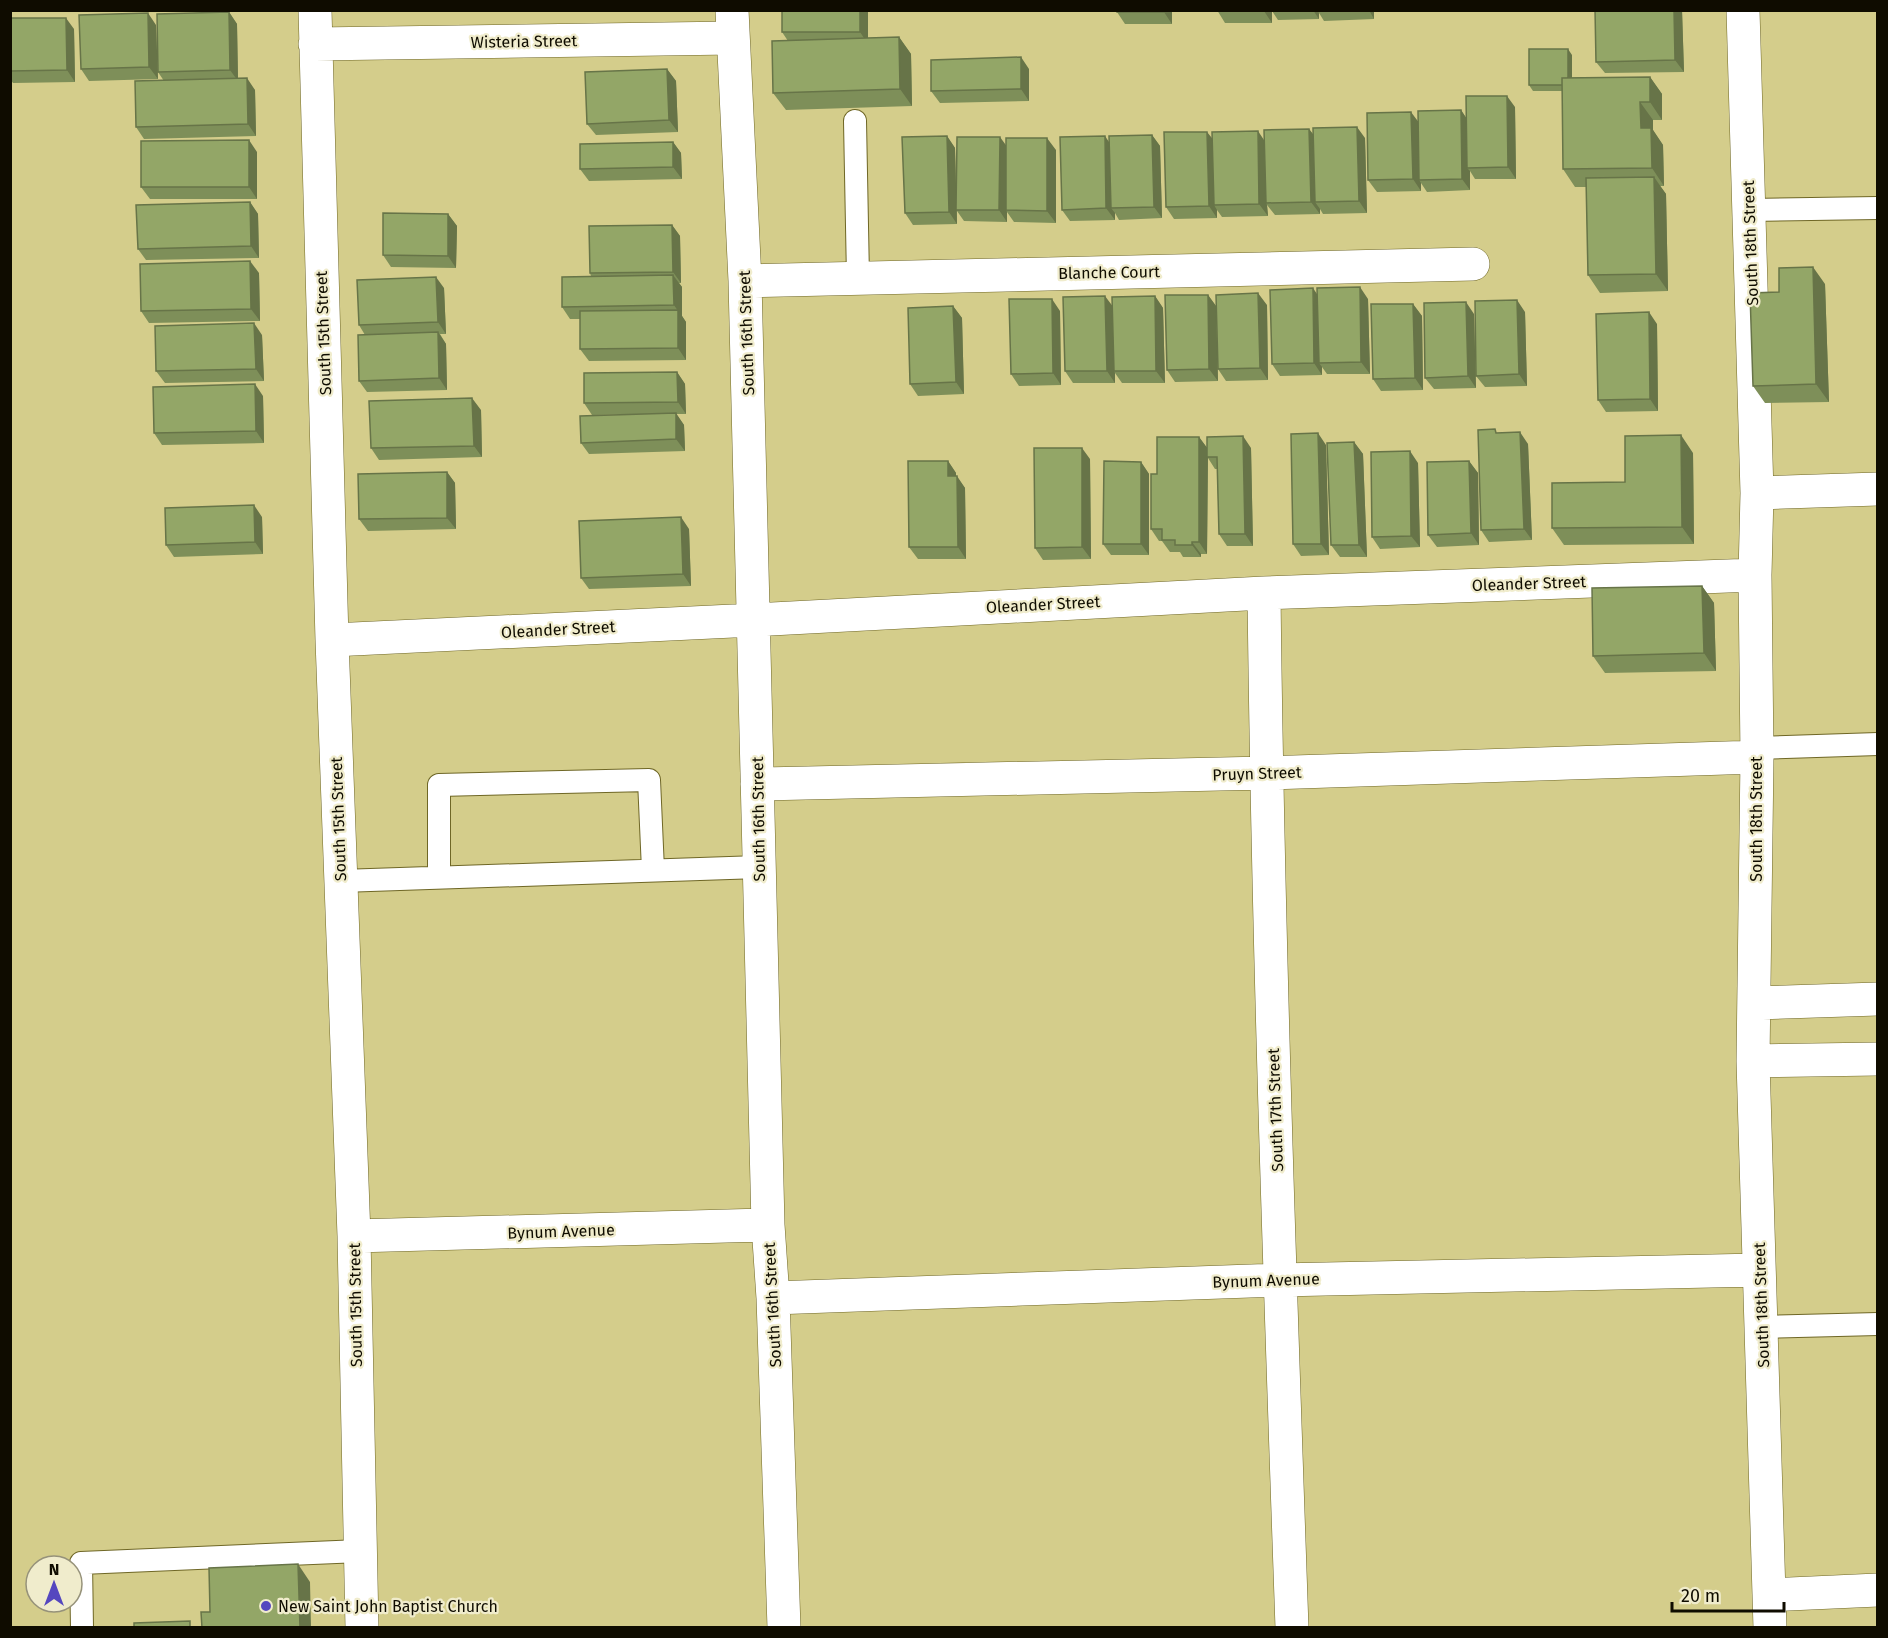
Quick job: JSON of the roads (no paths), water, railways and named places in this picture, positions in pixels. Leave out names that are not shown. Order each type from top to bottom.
[{"type":"street","name":"South 15th Street","points":[[315,10],[332,640],[354,1236],[362,1628]]},
{"type":"street","name":"South 18th Street","points":[[1743,10],[1757,493],[1754,1061],[1770,1628]]},
{"type":"street","name":"Wisteria Street","points":[[315,44],[732,24]]},
{"type":"street","name":"South 16th Street","points":[[732,24],[745,281],[768,1225],[773,1298],[784,1628]]},
{"type":"street","name":"Blanche Court","points":[[745,281],[1473,264]]},
{"type":"street","points":[[1757,493],[1878,489]]},
{"type":"street","name":"Oleander Street","points":[[332,640],[1264,592],[1755,575]]},
{"type":"street","name":"South 17th Street","points":[[1264,592],[1266,773],[1292,1628]]},
{"type":"street","name":"Pruyn Street","points":[[757,784],[1266,773],[1757,752]]},
{"type":"street","points":[[1754,1003],[1878,999]]},
{"type":"street","points":[[1754,1061],[1878,1059]]},
{"type":"street","name":"Bynum Avenue","points":[[354,1236],[768,1225]]},
{"type":"street","name":"Bynum Avenue","points":[[773,1298],[1280,1280],[1759,1270]]},
{"type":"street","points":[[1769,1595],[1878,1590]]},
{"type":"lane","points":[[855,121],[858,278]]},
{"type":"lane","points":[[1750,210],[1878,208]]},
{"type":"lane","points":[[1757,752],[1878,744]]},
{"type":"lane","points":[[440,877],[440,784],[649,780],[653,870]]},
{"type":"lane","points":[[341,881],[759,867]]},
{"type":"lane","points":[[1761,1327],[1878,1324]]},
{"type":"lane","points":[[82,1628],[81,1563],[360,1551]]},
{"type":"place","name":"New Saint John Baptist Church","points":[[266,1606]]}]
